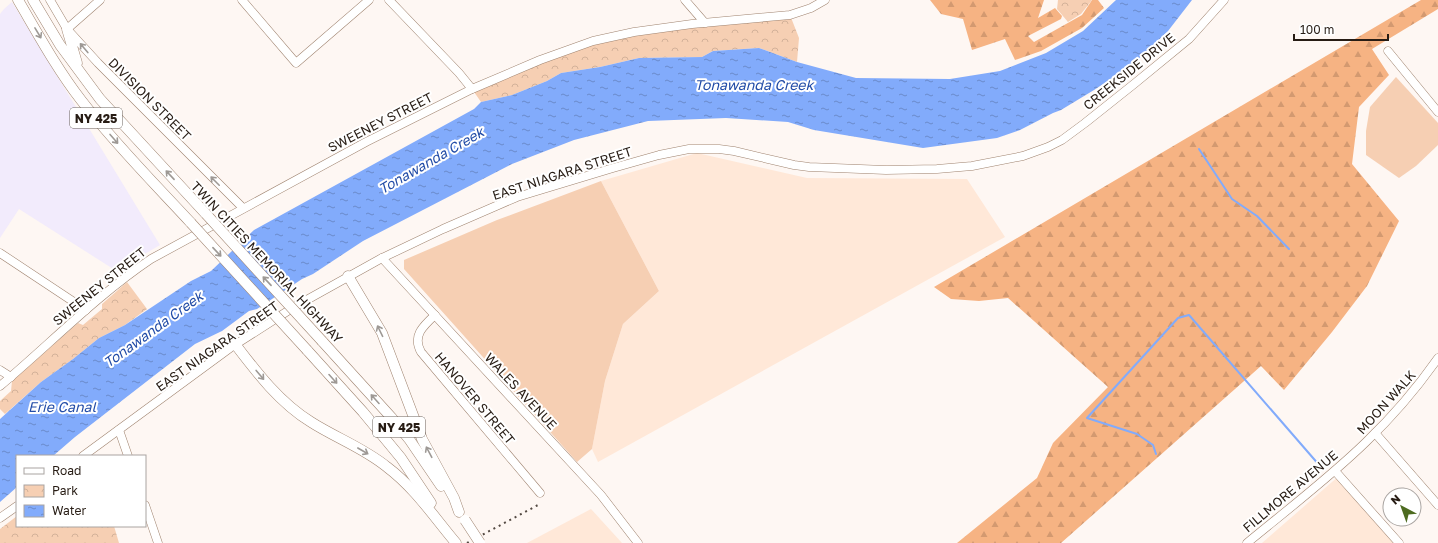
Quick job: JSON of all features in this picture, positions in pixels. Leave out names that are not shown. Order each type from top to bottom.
[{"type":"main road","name":"NY 425","points":[[18,0],[51,56],[80,99],[118,144],[363,412],[401,458],[447,530]]},
{"type":"main road","name":"TWIN CITIES MEMORIAL HIGHWAY","points":[[32,0],[60,45],[100,99],[395,422],[409,439],[480,543]]},
{"type":"main road","points":[[67,29],[80,73]]},
{"type":"main road","points":[[348,276],[382,333],[422,439],[454,498],[459,512]]},
{"type":"main road","points":[[235,344],[269,386],[285,402],[311,422],[387,466],[408,485],[457,543]]},
{"type":"street","name":"DIVISION STREET","points":[[50,0],[67,29],[98,63],[243,208]]},
{"type":"street","points":[[67,29],[100,0]]},
{"type":"street","points":[[242,0],[296,63],[369,0]]},
{"type":"street","points":[[390,0],[459,73],[472,89]]},
{"type":"street","points":[[685,0],[705,23]]},
{"type":"street","name":"SWEENEY STREET","points":[[0,386],[86,310],[150,259],[366,142],[472,89],[540,60],[593,41],[634,32],[705,23],[790,15],[811,8],[825,0]]},
{"type":"street","name":"CREEKSIDE DRIVE","points":[[1041,150],[1068,135],[1134,84],[1188,39],[1224,0]]},
{"type":"street","points":[[1388,51],[1438,112]]},
{"type":"street","name":"EAST NIAGARA STREET","points":[[85,455],[235,344],[294,307],[382,258],[443,228],[517,197],[659,155],[689,149],[719,149],[734,151],[794,165],[810,167],[886,170],[937,169],[972,166],[1023,156],[1041,150]]},
{"type":"street","points":[[0,253],[86,310]]},
{"type":"street","name":"WALES AVENUE","points":[[382,258],[601,495],[638,543]]},
{"type":"street","name":"HANOVER STREET","points":[[435,315],[422,328],[418,335],[417,341],[421,352],[540,493]]},
{"type":"street","name":"MOON WALK","points":[[1349,458],[1375,433],[1412,393],[1438,358]]},
{"type":"street","points":[[0,370],[10,377]]},
{"type":"street","points":[[119,430],[128,455]]},
{"type":"street","points":[[1375,433],[1438,505]]},
{"type":"street","name":"FILLMORE AVENUE","points":[[1247,543],[1349,458]]},
{"type":"street","points":[[1335,471],[1399,543]]},
{"type":"street","points":[[0,518],[16,507]]},
{"type":"street","points":[[146,508],[158,543]]},
{"type":"shaded area","points":[[12,2],[160,245],[118,272],[19,209],[0,238],[0,14]]},
{"type":"shaded area","points":[[697,153],[807,178],[967,179],[1005,237],[598,462],[592,449],[605,381],[623,324],[659,291],[601,181]]},
{"type":"shaded area","points":[[1340,475],[1382,523],[1382,527],[1385,527],[1399,543],[1262,543]]},
{"type":"shaded area","points":[[591,509],[622,543],[527,543]]},
{"type":"green space","points":[[930,0],[1044,0],[1038,18],[1055,8],[1062,16],[1061,19],[1028,36],[1034,42],[1082,15],[1092,0],[1098,0],[1104,8],[1082,28],[1041,51],[1015,60],[1005,39],[972,50],[963,19],[941,14]]},
{"type":"green space","points":[[1058,0],[1092,0],[1081,14],[1068,22],[1057,9]]},
{"type":"green space","points":[[1421,0],[1438,0],[1438,9],[1372,49],[1389,75],[1359,107],[1352,164],[1399,221],[1367,286],[1332,332],[1284,390],[1261,366],[1061,543],[957,543],[1037,478],[1053,443],[1108,387],[1008,298],[979,301],[951,299],[934,287]]},
{"type":"green space","points":[[790,15],[799,38],[797,62],[759,48],[713,51],[702,57],[639,58],[600,67],[561,73],[547,81],[512,95],[481,102],[472,89],[593,41],[692,24]]},
{"type":"green space","points":[[1396,77],[1438,123],[1438,145],[1416,166],[1399,178],[1366,155],[1366,131],[1370,107]]},
{"type":"green space","points":[[601,181],[659,291],[623,324],[605,381],[592,449],[577,462],[404,269],[404,260],[497,220]]},
{"type":"green space","points":[[127,282],[147,309],[125,325],[99,338],[41,382],[5,414],[0,409],[0,401],[11,391],[12,381],[78,323],[83,325],[102,309],[102,304]]},
{"type":"green space","points":[[16,517],[16,527],[114,527],[119,543],[0,543],[0,529]]},
{"type":"water","name":"Tonawanda Creek","points":[[1116,0],[1192,0],[1168,31],[1132,65],[1061,110],[1020,130],[997,138],[923,148],[814,130],[788,122],[726,118],[648,121],[574,140],[512,164],[363,241],[257,309],[249,311],[222,331],[195,344],[75,437],[54,455],[16,455],[16,488],[0,502],[0,419],[41,382],[99,338],[125,325],[191,281],[211,271],[254,230],[474,109],[481,102],[512,95],[547,81],[561,73],[600,67],[639,58],[702,57],[713,51],[759,48],[797,62],[856,78],[950,79],[1000,71],[1046,53],[1083,31]]},
{"type":"waterway","points":[[1199,149],[1232,199],[1257,216],[1289,249]]},
{"type":"waterway","points":[[1156,454],[1153,445],[1137,434],[1087,418],[1178,318],[1189,315],[1320,466]]},
{"type":"railway","points":[[467,543],[538,505]]},
{"type":"water label","name":"Erie Canal","points":[[62,406]]}]
